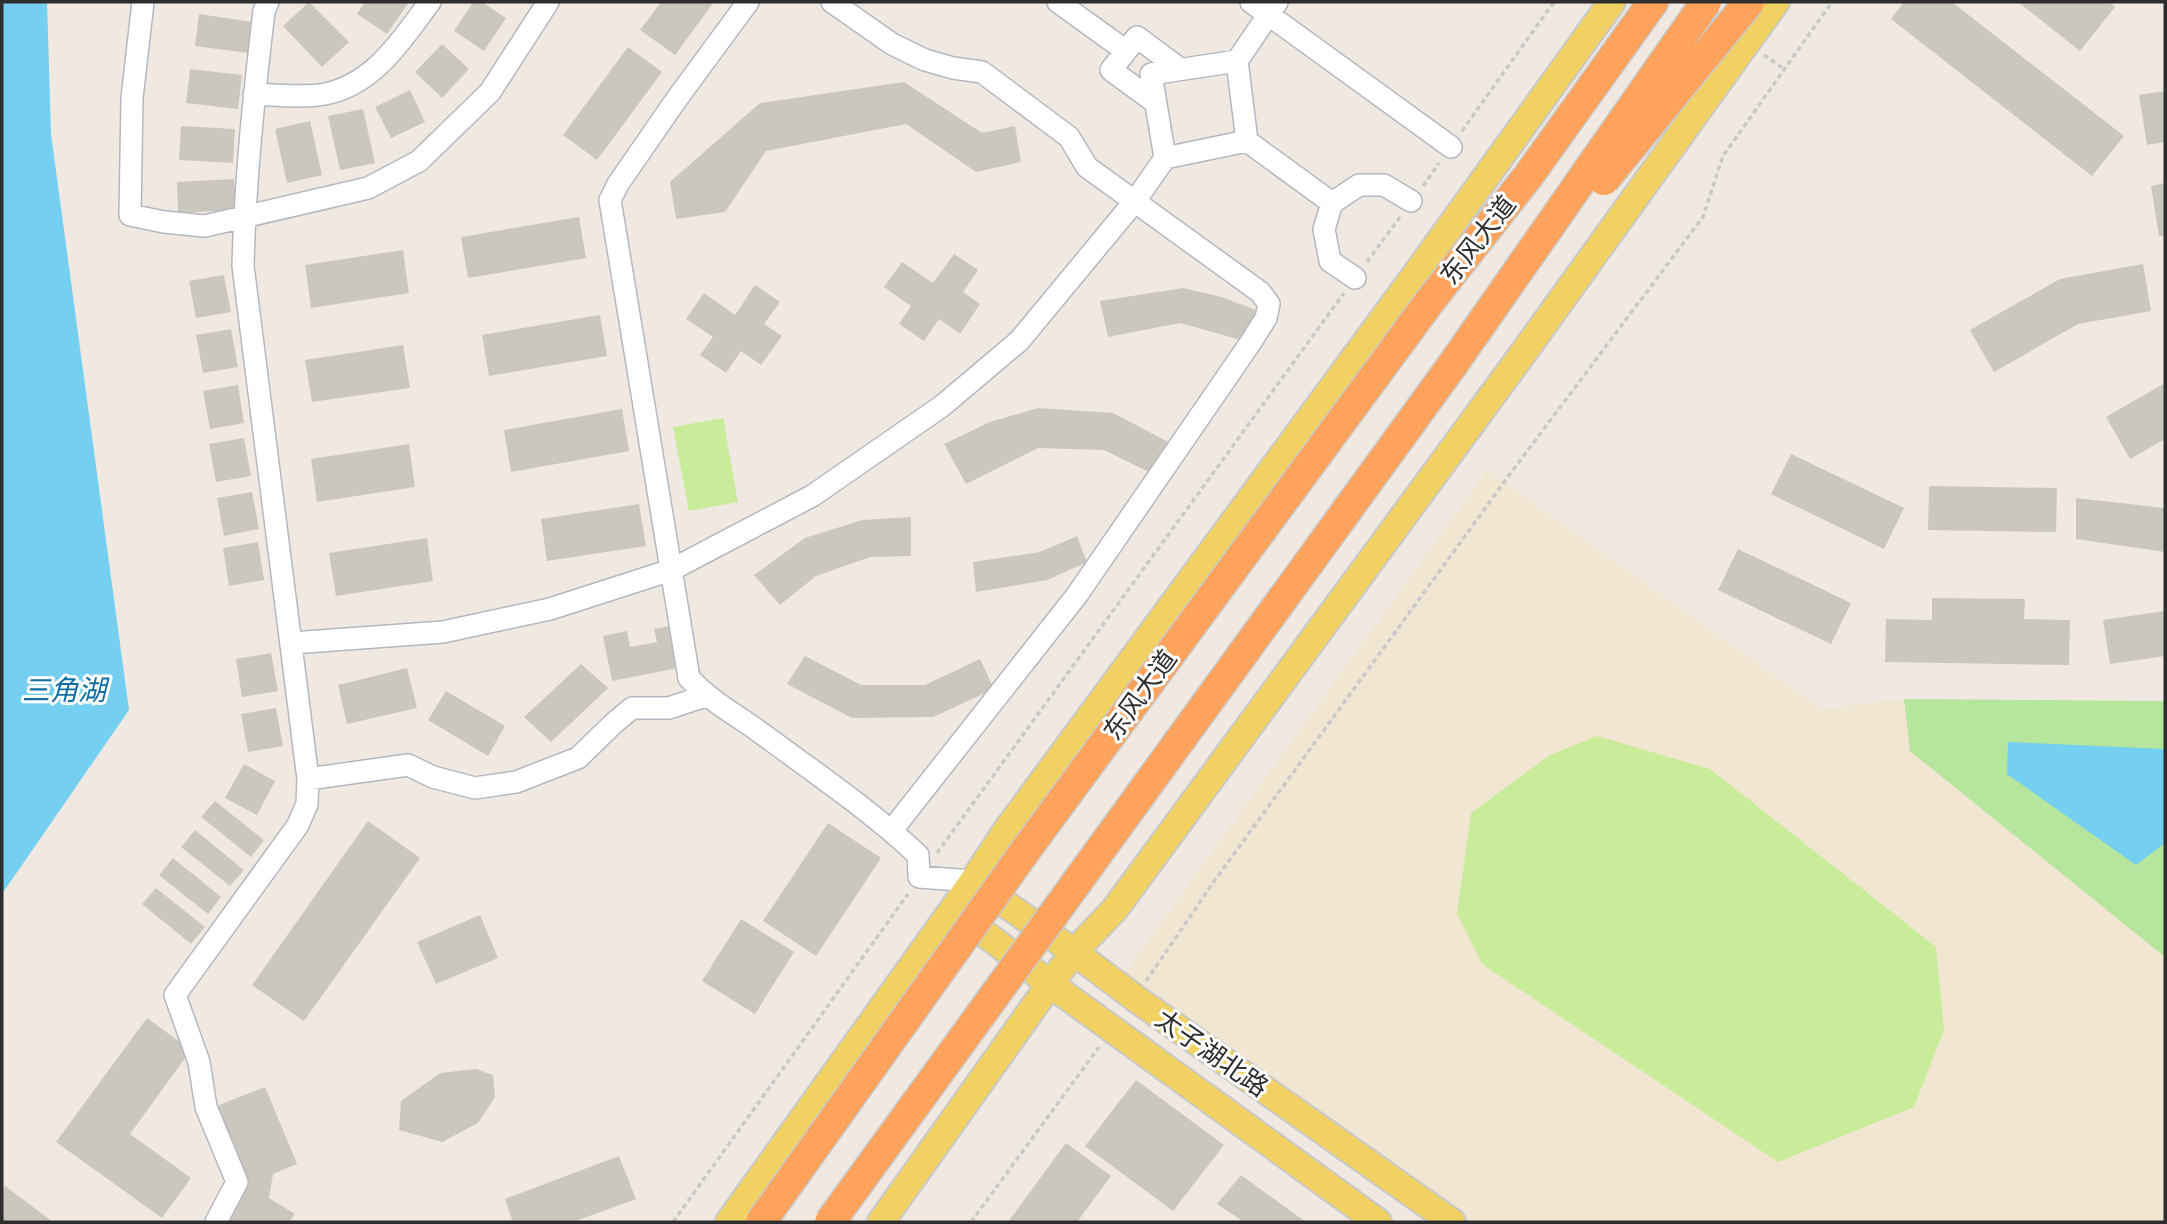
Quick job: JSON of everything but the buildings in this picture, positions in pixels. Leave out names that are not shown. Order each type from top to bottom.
[{"type":"highway","points":[[1529,175],[1642,2]]},
{"type":"highway","points":[[1529,175],[1653,2]]},
{"type":"highway","points":[[830,1222],[1451,367],[1706,2]]},
{"type":"highway","points":[[1451,367],[1749,2]]},
{"type":"highway","name":"东风大道","points":[[761,1222],[1044,824],[1430,301],[1529,175]]},
{"type":"main road","points":[[729,1222],[1006,831],[1408,285],[1612,2]]},
{"type":"main road","points":[[881,1222],[1050,984],[1074,952],[1115,909],[1516,363],[1776,2]]},
{"type":"main road","name":"太子湖北路","points":[[973,881],[1452,1222]]},
{"type":"main road","name":"太子湖北路","points":[[953,909],[1050,984],[1378,1222]]},
{"type":"street","points":[[143,2],[132,98],[130,215],[205,226],[368,188],[419,161],[490,92],[548,2]]},
{"type":"street","points":[[216,1222],[237,1182],[206,1107],[199,1062],[175,995],[298,825],[307,804],[308,779],[292,643],[243,266],[254,94],[264,11],[268,2]]},
{"type":"street","points":[[254,94],[326,94],[365,78],[391,54],[430,2]]},
{"type":"street","points":[[748,2],[654,132],[610,200],[688,678],[705,696],[758,731],[892,830],[918,855],[919,877],[973,881]]},
{"type":"street","points":[[832,2],[892,44],[925,60],[982,72],[1069,137],[1087,167],[1260,292],[1269,304],[1266,318],[1077,595],[892,830]]},
{"type":"street","points":[[1058,2],[1126,51]]},
{"type":"street","points":[[1251,2],[1273,8],[1451,146]]},
{"type":"street","points":[[1273,8],[1237,61],[1247,141],[1332,203]]},
{"type":"street","points":[[1156,103],[1111,70],[1137,37],[1180,69]]},
{"type":"street","points":[[1165,158],[1151,74],[1237,61]]},
{"type":"street","points":[[292,643],[443,632],[550,608],[671,570],[812,496],[942,406],[1019,341],[1135,201],[1165,158],[1247,141]]},
{"type":"street","points":[[1355,278],[1330,261],[1324,229],[1332,203],[1359,185],[1384,185],[1411,201]]},
{"type":"street","points":[[308,779],[408,765],[433,777],[475,788],[516,782],[578,758],[632,708],[669,708],[705,696]]},
{"type":"path","points":[[673,1222],[919,877],[1554,2]]},
{"type":"path","points":[[1135,998],[1215,880],[1505,481],[1703,217],[1723,156],[1832,2]]},
{"type":"path","points":[[971,1222],[1112,1029]]},
{"type":"shaded area","points":[[1487,470],[1822,709],[1904,699],[1910,751],[2165,957],[2165,1222],[1460,1222],[1119,981]]},
{"type":"green space","points":[[723,418],[738,502],[689,511],[673,427]]},
{"type":"green space","points":[[1904,699],[2165,701],[2165,957],[1910,751]]},
{"type":"green space","points":[[1597,736],[1710,769],[1936,947],[1944,1030],[1914,1107],[1778,1162],[1482,964],[1457,914],[1471,813],[1550,755]]},
{"type":"water","name":"三角湖","points":[[2,2],[47,2],[51,134],[129,710],[2,894]]},
{"type":"water","points":[[2008,742],[2165,749],[2165,843],[2136,865],[2007,774]]}]
